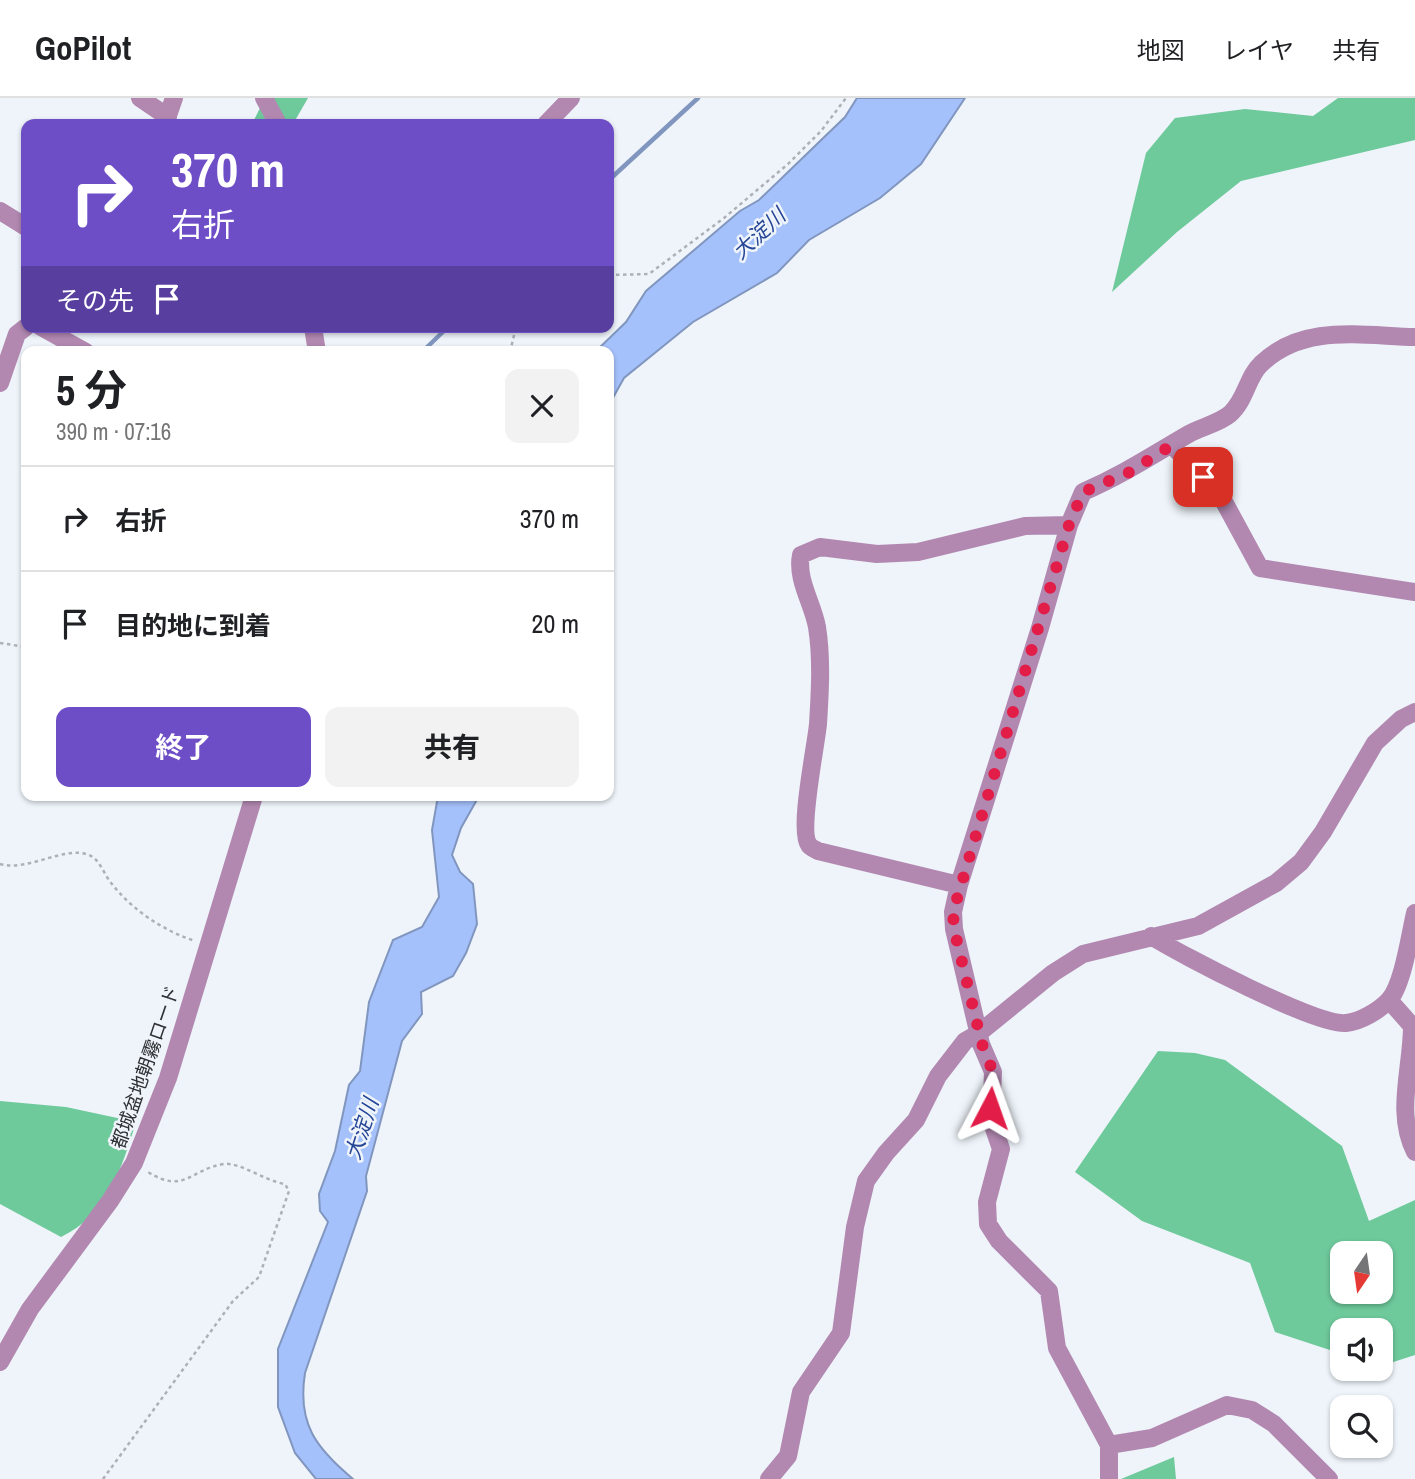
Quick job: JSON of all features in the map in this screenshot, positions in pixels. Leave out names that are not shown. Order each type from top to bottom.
[{"type":"street","points":[[140,98],[164,119]]},
{"type":"street","points":[[167,119],[174,98]]},
{"type":"street","points":[[264,98],[275,119]]},
{"type":"street","points":[[550,119],[571,98]]},
{"type":"street","points":[[0,211],[21,224]]},
{"type":"street","points":[[0,383],[14,330]]},
{"type":"street","points":[[52,333],[75,346]]},
{"type":"street","points":[[1110,1479],[1109,1445],[1057,1348],[1049,1292],[999,1241],[988,1224],[987,1202],[1001,1149],[991,1120],[993,1072],[979,1033],[954,929],[953,912],[959,885],[1036,642],[1069,525],[1083,492],[1130,472],[1172,445],[1230,414],[1246,395],[1259,366],[1279,351],[1304,340],[1335,334],[1415,337]]},
{"type":"street","points":[[1172,445],[1222,498],[1260,568],[1415,592]]},
{"type":"street","points":[[959,885],[818,851],[809,845],[805,834],[817,724],[820,664],[817,627],[798,566],[800,555],[820,547],[877,554],[918,552],[1025,526],[1069,525]]},
{"type":"street","points":[[769,1479],[788,1456],[801,1392],[841,1333],[855,1227],[866,1181],[886,1153],[916,1120],[938,1076],[965,1041],[979,1033],[1053,973],[1083,954],[1198,926],[1276,883],[1301,862],[1323,832],[1375,743],[1401,719],[1415,712]]},
{"type":"street","name":"都城盆地朝霧ロード","points":[[0,1362],[30,1309],[110,1201],[134,1163],[164,1088],[252,801]]},
{"type":"street","points":[[1151,936],[1185,958],[1312,1016],[1345,1023],[1362,1018],[1389,1000],[1396,986],[1415,913]]},
{"type":"street","points":[[1389,1000],[1412,1026],[1404,1104],[1409,1140],[1415,1152]]},
{"type":"street","points":[[1109,1445],[1152,1438],[1227,1405],[1252,1410],[1274,1424],[1329,1479]]},
{"type":"path","points":[[614,275],[649,274],[724,218],[788,164],[821,131],[846,98]]},
{"type":"path","points":[[0,643],[21,646]]},
{"type":"path","points":[[0,864],[36,862],[85,853],[94,857],[112,885],[125,898],[159,925],[180,936],[208,945]]},
{"type":"path","points":[[103,1479],[233,1301],[260,1277],[289,1191],[285,1184],[267,1181],[235,1164],[221,1164],[180,1182],[163,1181],[134,1163]]},
{"type":"green space","points":[[265,98],[308,98],[296,119],[254,119]]},
{"type":"green space","points":[[1338,98],[1415,98],[1415,140],[1241,181],[1177,232],[1112,292],[1146,153],[1175,118],[1245,109],[1313,116]]},
{"type":"green space","points":[[1158,1051],[1195,1053],[1225,1060],[1342,1146],[1369,1221],[1415,1200],[1415,1355],[1393,1362],[1393,1318],[1330,1318],[1330,1350],[1275,1332],[1250,1263],[1142,1221],[1075,1172]]},
{"type":"green space","points":[[0,1101],[66,1107],[136,1122],[118,1173],[101,1203],[77,1228],[61,1237],[0,1204]]},
{"type":"green space","points":[[1174,1457],[1176,1479],[1121,1479]]},
{"type":"water","name":"大淀川","points":[[857,98],[965,98],[921,164],[880,198],[809,240],[777,273],[693,322],[624,378],[614,396],[614,346],[601,346],[626,322],[646,291],[740,211],[759,200],[845,117]]},
{"type":"water","name":"大淀川","points":[[437,801],[476,801],[461,828],[452,855],[460,872],[473,884],[477,924],[466,953],[453,976],[421,992],[422,1014],[402,1041],[366,1176],[367,1191],[305,1373],[304,1407],[312,1434],[329,1457],[353,1479],[316,1479],[295,1453],[278,1407],[278,1349],[328,1222],[320,1211],[319,1194],[335,1151],[349,1085],[360,1071],[369,1002],[393,940],[422,927],[439,897],[432,830]]},
{"type":"waterway","points":[[614,175],[698,98]]},
{"type":"waterway","points":[[428,346],[442,333]]},
{"type":"route","points":[[990,1108],[993,1072],[982,1044],[954,929],[953,912],[1069,525],[1083,492],[1130,472],[1172,445],[1203,477]]}]
